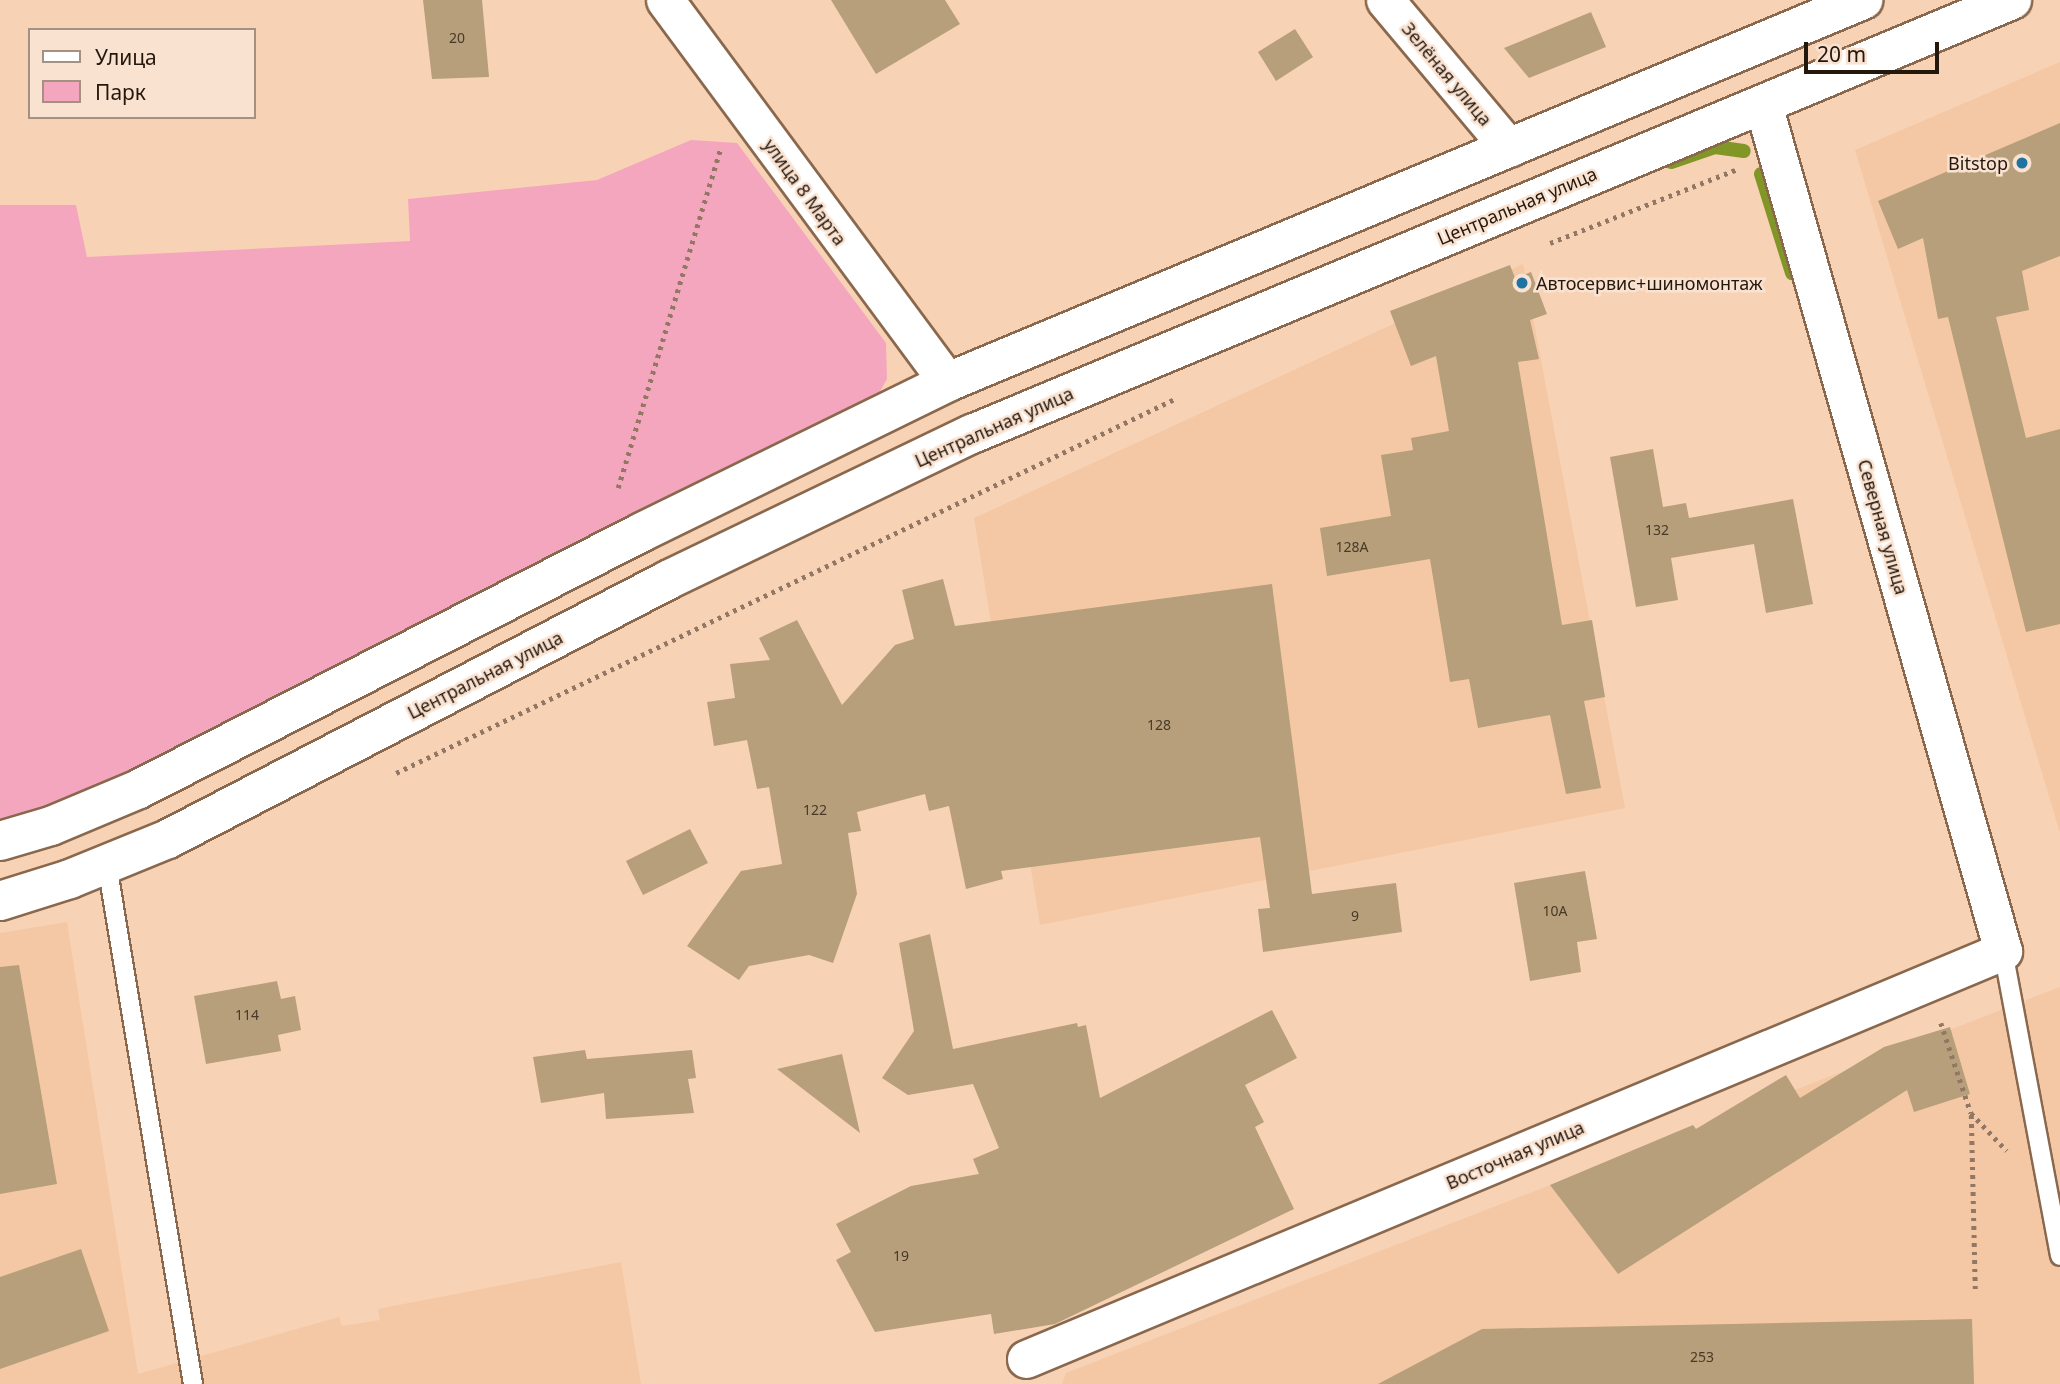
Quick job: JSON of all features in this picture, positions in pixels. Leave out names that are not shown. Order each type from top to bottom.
[{"type":"main road","points":[[0,841],[51,826],[139,789],[642,532],[948,382],[1863,0]]},
{"type":"main road","name":"Центральная улица","points":[[0,901],[107,865],[168,839],[668,580],[972,434],[2012,0]]},
{"type":"street","name":"улица 8 Марта","points":[[664,0],[948,382]]},
{"type":"street","name":"Зелёная улица","points":[[1385,0],[1509,148]]},
{"type":"street","name":"Северная улица","points":[[1763,104],[2003,951]]},
{"type":"street","name":"Восточная улица","points":[[1025,1365],[2003,951]]},
{"type":"lane","points":[[107,865],[193,1384]]},
{"type":"lane","points":[[2003,951],[2060,1256]]},
{"type":"path","points":[[618,488],[736,98]]},
{"type":"path","points":[[1544,245],[1777,154]]},
{"type":"path","points":[[383,779],[1185,395]]},
{"type":"path","points":[[1941,1030],[1971,1113],[1976,1289]]},
{"type":"path","points":[[1971,1113],[2049,1196]]},
{"type":"shaded area","points":[[2060,62],[2060,833],[1855,150]]},
{"type":"shaded area","points":[[1523,264],[1625,808],[1040,925],[974,518]]},
{"type":"shaded area","points":[[67,922],[138,1374],[339,1317],[342,1326],[380,1320],[378,1309],[621,1262],[641,1384],[0,1384],[0,933]]},
{"type":"shaded area","points":[[2060,987],[2060,1384],[1062,1384],[1066,1373]]},
{"type":"green space","points":[[691,140],[737,143],[886,343],[887,379],[871,407],[134,778],[0,829],[0,205],[76,205],[87,257],[410,241],[408,199],[597,180]]},
{"type":"building","points":[[423,0],[482,0],[489,77],[432,79]]},
{"type":"building","points":[[831,0],[945,0],[960,24],[876,74]]},
{"type":"building","points":[[1591,12],[1606,47],[1529,78],[1504,48]]},
{"type":"building","points":[[1295,29],[1313,57],[1276,81],[1258,52]]},
{"type":"building","points":[[2060,123],[2060,256],[2022,271],[2029,310],[1996,317],[2026,438],[2060,429],[2060,624],[2026,632],[1948,317],[1938,319],[1923,238],[1898,249],[1878,201]]},
{"type":"building","points":[[1510,265],[1515,278],[1531,272],[1547,314],[1530,320],[1539,359],[1518,362],[1562,625],[1592,620],[1605,697],[1584,701],[1601,788],[1566,794],[1550,715],[1478,728],[1469,679],[1450,682],[1430,559],[1327,576],[1320,528],[1391,516],[1381,455],[1413,450],[1411,438],[1449,431],[1436,356],[1411,366],[1390,311]]},
{"type":"building","points":[[1653,449],[1663,507],[1686,503],[1689,518],[1793,499],[1813,604],[1766,613],[1754,544],[1671,558],[1678,600],[1636,607],[1610,457]]},
{"type":"building","points":[[943,579],[955,626],[1272,584],[1312,894],[1396,883],[1402,932],[1263,952],[1258,909],[1270,908],[1260,837],[1001,871],[1003,879],[966,889],[949,806],[929,811],[925,794],[857,812],[861,831],[848,833],[857,894],[833,963],[809,955],[749,966],[739,980],[687,946],[741,871],[782,864],[769,787],[757,789],[747,740],[714,746],[707,702],[735,698],[730,664],[770,660],[759,638],[797,620],[842,705],[895,645],[914,639],[902,590]]},
{"type":"building","points":[[690,829],[708,863],[643,895],[626,861]]},
{"type":"building","points":[[1585,871],[1597,939],[1577,942],[1581,972],[1530,981],[1514,883]]},
{"type":"building","points":[[930,934],[953,1049],[1077,1023],[1078,1027],[1086,1025],[1100,1098],[1272,1010],[1297,1058],[1245,1085],[1264,1122],[1255,1127],[1294,1209],[1055,1324],[994,1334],[991,1314],[875,1332],[836,1260],[851,1252],[836,1224],[911,1186],[979,1174],[973,1159],[999,1148],[973,1084],[908,1095],[882,1078],[914,1031],[899,943]]},
{"type":"building","points":[[19,965],[57,1184],[0,1194],[0,967]]},
{"type":"building","points":[[277,981],[281,999],[295,996],[301,1030],[278,1035],[281,1051],[206,1064],[194,996]]},
{"type":"building","points":[[1950,1027],[1970,1094],[1914,1112],[1907,1090],[1618,1274],[1550,1185],[1693,1125],[1696,1129],[1786,1075],[1800,1098],[1884,1047]]},
{"type":"building","points":[[585,1050],[587,1059],[692,1050],[696,1078],[688,1079],[694,1113],[606,1119],[604,1093],[541,1103],[533,1057]]},
{"type":"building","points":[[842,1054],[860,1133],[777,1069]]},
{"type":"building","points":[[81,1249],[109,1331],[0,1369],[0,1277]]},
{"type":"building","points":[[1972,1319],[1974,1384],[1378,1384],[1482,1329]]},
{"type":"waterway","points":[[1671,162],[1715,147],[1744,151]]},
{"type":"waterway","points":[[1761,174],[1792,273]]},
{"type":"place","name":"Bitstop","points":[[2022,163]]},
{"type":"place","name":"Автосервис+шиномонтаж","points":[[1522,283]]}]
